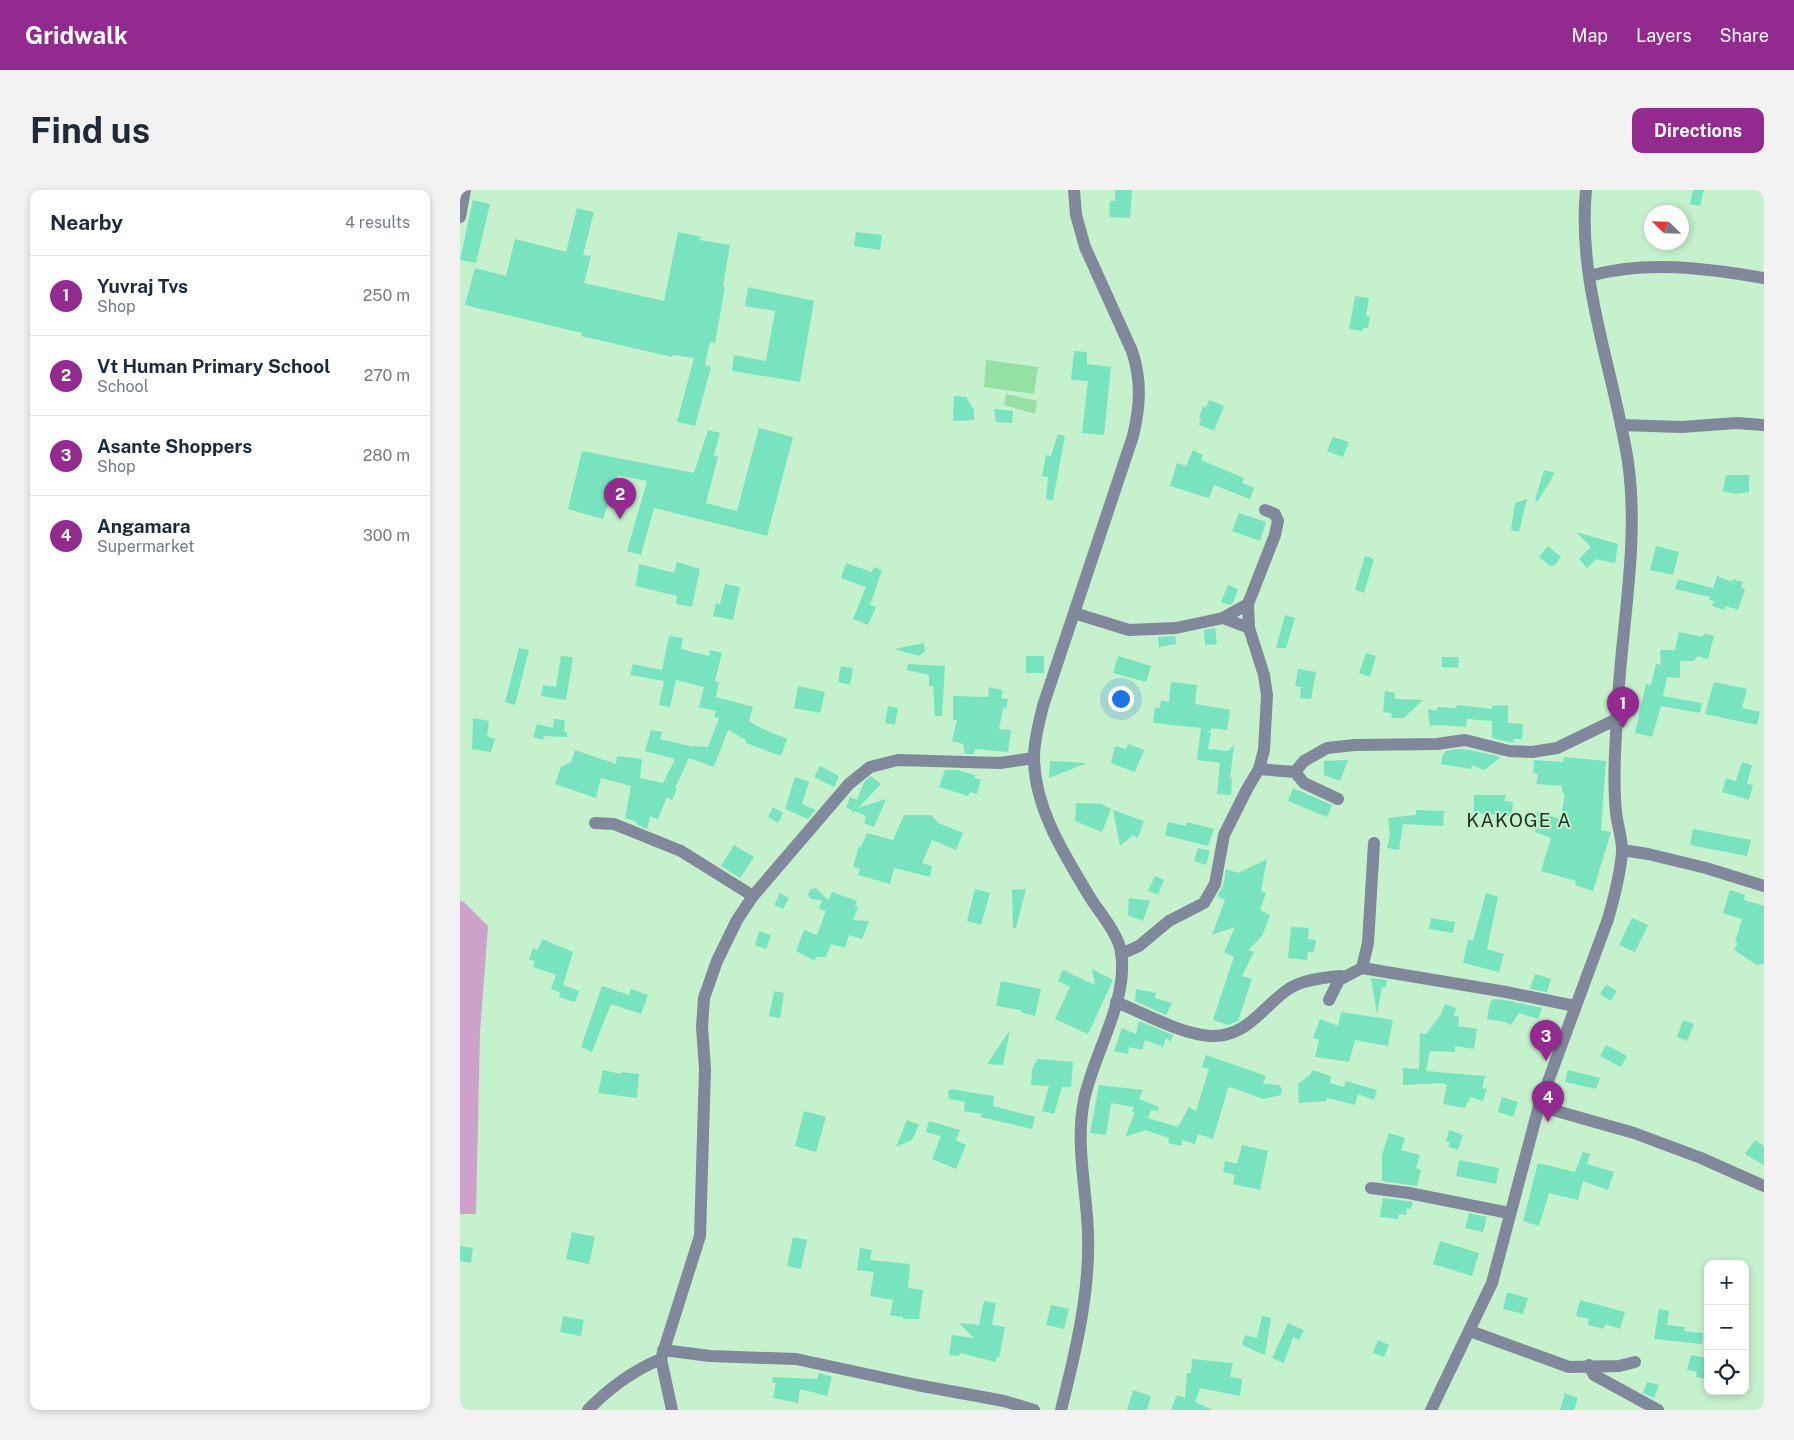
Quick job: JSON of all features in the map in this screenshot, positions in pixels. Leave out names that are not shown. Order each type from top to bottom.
[{"type":"street","points":[[460,216],[465,190]]},
{"type":"street","points":[[1062,1410],[1085,1293],[1088,1258],[1088,1233],[1081,1149],[1084,1100],[1116,1002],[1123,972],[1121,954],[1117,942],[1062,850],[1047,817],[1034,758],[1036,736],[1043,706],[1133,436],[1140,394],[1136,364],[1132,351],[1085,247],[1076,215],[1074,190]]},
{"type":"street","points":[[1431,1410],[1492,1283],[1509,1213],[1539,1106],[1615,896],[1622,850],[1614,787],[1616,719],[1629,602],[1632,491],[1621,425],[1589,276],[1584,222],[1586,190]]},
{"type":"street","points":[[1589,276],[1617,268],[1653,266],[1764,278]]},
{"type":"street","points":[[1621,425],[1681,428],[1737,423],[1762,425]]},
{"type":"street","points":[[1121,954],[1139,946],[1169,921],[1195,910],[1208,898],[1215,884],[1220,865],[1224,836],[1246,789],[1259,768],[1264,750],[1267,695],[1264,675],[1249,628],[1248,604],[1278,521],[1275,514],[1265,510]]},
{"type":"street","points":[[1074,613],[1129,630],[1176,628],[1223,618],[1248,604]]},
{"type":"street","points":[[1223,618],[1249,628]]},
{"type":"street","points":[[1294,772],[1304,761],[1327,748],[1355,745],[1438,744],[1465,740],[1509,751],[1532,752],[1557,748],[1616,719]]},
{"type":"street","points":[[672,1410],[662,1355],[700,1236],[705,1069],[702,1027],[704,998],[721,952],[737,920],[753,896],[849,784],[870,767],[898,760],[1000,763],[1034,758]]},
{"type":"street","points":[[1259,768],[1294,772],[1304,783],[1338,799]]},
{"type":"street","points":[[595,823],[614,824],[681,851],[753,896]]},
{"type":"street","points":[[1362,968],[1368,944],[1374,843]]},
{"type":"street","points":[[1622,850],[1648,854],[1706,868],[1764,886]]},
{"type":"street","points":[[1116,1002],[1190,1031],[1211,1036],[1230,1034],[1247,1026],[1288,989],[1301,983],[1342,976],[1362,968],[1506,992],[1576,1006]]},
{"type":"street","points":[[1329,1000],[1342,976]]},
{"type":"street","points":[[1539,1106],[1634,1133],[1701,1158],[1764,1186]]},
{"type":"street","points":[[1371,1188],[1409,1193],[1509,1213]]},
{"type":"street","points":[[1470,1331],[1569,1367],[1619,1366],[1635,1362]]},
{"type":"street","points":[[588,1410],[605,1392],[662,1355],[796,1359],[917,1385],[1004,1401],[1034,1410]]},
{"type":"street","points":[[1590,1366],[1594,1375],[1658,1410]]},
{"type":"shaded area","points":[[986,360],[1038,367],[1034,394],[984,387]]},
{"type":"shaded area","points":[[1006,394],[1037,401],[1035,414],[1004,405]]},
{"type":"shaded area","points":[[460,901],[464,902],[488,926],[480,1032],[476,1214],[460,1214]]},
{"type":"building","points":[[1115,190],[1132,190],[1130,218],[1109,217],[1110,201],[1115,201]]},
{"type":"building","points":[[1693,190],[1704,190],[1700,206],[1690,204]]},
{"type":"building","points":[[473,200],[490,204],[476,263],[460,260]]},
{"type":"building","points":[[577,208],[594,212],[583,255],[591,256],[584,283],[664,301],[678,232],[701,237],[700,240],[730,245],[715,343],[710,342],[705,365],[711,367],[695,426],[677,422],[694,358],[673,355],[672,357],[581,336],[582,333],[465,305],[475,268],[506,276],[515,239],[566,252]]},
{"type":"building","points":[[856,232],[882,235],[880,250],[854,246]]},
{"type":"building","points":[[748,287],[814,301],[800,382],[732,371],[734,355],[766,361],[775,311],[745,306]]},
{"type":"building","points":[[1355,296],[1369,298],[1366,316],[1370,317],[1368,328],[1363,328],[1363,331],[1349,329]]},
{"type":"building","points":[[1074,351],[1087,352],[1087,364],[1111,367],[1104,435],[1082,433],[1088,381],[1071,380]]},
{"type":"building","points":[[954,396],[966,397],[974,410],[974,420],[953,421]]},
{"type":"building","points":[[1209,400],[1224,406],[1214,431],[1199,425],[1203,406],[1206,408]]},
{"type":"building","points":[[994,409],[1013,411],[1012,423],[996,422]]},
{"type":"building","points":[[759,428],[793,437],[767,536],[654,508],[641,555],[627,551],[647,481],[618,475],[603,519],[568,509],[582,451],[694,473],[708,430],[720,433],[714,455],[718,457],[706,503],[737,511]]},
{"type":"building","points":[[1058,434],[1065,436],[1053,500],[1046,499],[1048,477],[1042,476],[1046,455],[1051,456]]},
{"type":"building","points":[[1333,437],[1349,442],[1343,457],[1327,451]]},
{"type":"building","points":[[1193,450],[1203,455],[1201,460],[1244,478],[1242,483],[1254,488],[1250,499],[1214,485],[1209,498],[1170,486],[1177,463],[1186,466]]},
{"type":"building","points":[[1544,470],[1555,473],[1538,501],[1535,500]]},
{"type":"building","points":[[1726,475],[1749,475],[1749,492],[1735,494],[1723,491]]},
{"type":"building","points":[[1527,499],[1519,532],[1511,530],[1515,503]]},
{"type":"building","points":[[1239,513],[1266,522],[1260,541],[1232,531]]},
{"type":"building","points":[[1576,532],[1618,544],[1615,563],[1596,559],[1587,568],[1579,559],[1591,547]]},
{"type":"building","points":[[1548,546],[1561,557],[1554,566],[1550,566],[1539,557]]},
{"type":"building","points":[[1656,546],[1679,552],[1673,575],[1650,570]]},
{"type":"building","points":[[1365,556],[1374,559],[1364,593],[1355,590]]},
{"type":"building","points":[[677,562],[700,569],[692,607],[676,604],[677,596],[636,586],[639,564],[674,573]]},
{"type":"building","points":[[846,563],[872,572],[874,567],[882,570],[870,605],[876,607],[868,625],[853,619],[866,587],[841,578]]},
{"type":"building","points":[[1717,576],[1732,582],[1733,579],[1743,582],[1741,588],[1745,589],[1738,610],[1726,606],[1724,610],[1712,606],[1714,601],[1709,600],[1710,597],[1675,589],[1678,579],[1713,588]]},
{"type":"building","points":[[725,584],[740,587],[733,620],[713,616],[716,603],[720,604]]},
{"type":"building","points":[[1228,585],[1238,589],[1233,603],[1230,605],[1221,602]]},
{"type":"building","points":[[1285,615],[1295,618],[1286,648],[1276,648]]},
{"type":"building","points":[[1215,628],[1217,644],[1205,645],[1204,630]]},
{"type":"building","points":[[1679,632],[1703,637],[1704,633],[1714,636],[1708,659],[1698,656],[1693,661],[1680,661],[1680,678],[1667,677],[1663,696],[1702,703],[1700,713],[1661,706],[1652,737],[1635,733],[1646,684],[1651,685],[1656,664],[1661,665],[1660,650],[1675,650]]},
{"type":"building","points":[[669,636],[683,638],[681,649],[709,656],[710,650],[722,653],[715,681],[719,682],[716,697],[753,707],[749,721],[787,739],[781,756],[746,743],[746,740],[728,730],[714,767],[689,758],[675,788],[677,789],[672,800],[667,797],[658,819],[650,816],[647,829],[638,825],[635,821],[625,818],[631,786],[601,778],[596,798],[555,784],[561,767],[571,762],[575,750],[616,764],[617,756],[642,759],[640,778],[663,783],[675,759],[645,751],[651,730],[662,732],[660,739],[694,747],[708,747],[719,718],[714,717],[716,711],[699,707],[704,687],[676,680],[670,707],[659,705],[664,681],[630,675],[633,664],[662,670]]},
{"type":"building","points":[[1175,636],[1176,644],[1159,647],[1158,637]]},
{"type":"building","points":[[924,643],[925,651],[919,656],[894,649]]},
{"type":"building","points":[[519,648],[529,650],[515,705],[505,702]]},
{"type":"building","points":[[1366,653],[1376,656],[1370,677],[1359,673]]},
{"type":"building","points":[[561,656],[573,657],[566,700],[541,696],[543,685],[556,687]]},
{"type":"building","points":[[1026,656],[1044,656],[1044,673],[1026,673]]},
{"type":"building","points":[[1118,656],[1151,666],[1146,682],[1113,673]]},
{"type":"building","points":[[1442,657],[1459,657],[1458,668],[1442,667]]},
{"type":"building","points":[[908,664],[945,666],[942,716],[935,716],[933,686],[929,686],[929,675],[907,670]]},
{"type":"building","points":[[841,666],[853,668],[850,685],[838,682]]},
{"type":"building","points":[[1298,669],[1316,672],[1311,699],[1300,698],[1301,687],[1295,686]]},
{"type":"building","points":[[1171,682],[1197,685],[1195,704],[1230,710],[1227,730],[1211,728],[1211,731],[1207,731],[1211,733],[1208,749],[1228,751],[1234,745],[1230,778],[1232,778],[1231,795],[1217,794],[1220,763],[1197,760],[1201,728],[1153,723],[1155,707],[1160,708],[1161,700],[1169,702]]},
{"type":"building","points":[[1714,682],[1747,689],[1742,708],[1760,712],[1757,725],[1705,714]]},
{"type":"building","points":[[798,686],[825,692],[820,713],[794,708]]},
{"type":"building","points":[[989,687],[1003,690],[1001,698],[1008,699],[1006,709],[1003,708],[999,729],[1011,730],[1008,752],[975,749],[974,754],[965,754],[963,744],[952,741],[957,720],[953,720],[953,696],[988,697]]},
{"type":"building","points":[[1385,691],[1395,693],[1395,699],[1423,700],[1404,718],[1391,718],[1392,713],[1383,712]]},
{"type":"building","points":[[1457,705],[1492,709],[1492,706],[1508,705],[1508,723],[1523,724],[1522,739],[1514,739],[1513,743],[1492,738],[1492,721],[1467,719],[1466,727],[1430,726],[1428,709],[1437,711],[1437,707],[1456,708]]},
{"type":"building","points":[[888,706],[898,708],[895,725],[885,723]]},
{"type":"building","points":[[473,718],[489,721],[487,736],[495,739],[491,752],[472,749]]},
{"type":"building","points":[[554,719],[565,720],[564,732],[567,732],[567,737],[544,736],[543,740],[533,737],[537,724],[553,728]]},
{"type":"building","points":[[1128,744],[1144,750],[1135,772],[1111,763],[1115,746],[1126,749]]},
{"type":"building","points":[[1458,749],[1501,757],[1484,770],[1472,765],[1471,769],[1441,764],[1443,754],[1446,751]]},
{"type":"building","points":[[1564,757],[1606,761],[1601,830],[1611,832],[1593,891],[1575,885],[1576,881],[1541,871],[1551,838],[1535,832],[1536,828],[1532,827],[1538,811],[1560,819],[1565,795],[1562,792],[1562,786],[1536,784],[1538,774],[1533,773],[1534,760],[1563,762]]},
{"type":"building","points":[[1348,760],[1340,781],[1324,775],[1324,761]]},
{"type":"building","points":[[1050,761],[1087,763],[1049,778]]},
{"type":"building","points":[[1742,762],[1752,765],[1747,784],[1753,785],[1749,800],[1722,792],[1726,778],[1736,781]]},
{"type":"building","points":[[820,766],[839,776],[834,787],[814,777]]},
{"type":"building","points":[[945,770],[958,770],[975,775],[974,778],[981,780],[977,794],[970,792],[968,796],[939,787]]},
{"type":"building","points":[[871,776],[881,784],[858,808],[886,799],[874,827],[864,823],[866,816],[855,811],[852,814],[853,810],[846,808],[850,797],[857,800],[864,782]]},
{"type":"building","points":[[795,777],[809,782],[802,804],[816,810],[808,819],[785,809]]},
{"type":"building","points":[[1293,788],[1332,805],[1327,817],[1288,801]]},
{"type":"building","points":[[1474,795],[1506,795],[1504,801],[1513,802],[1512,816],[1474,813]]},
{"type":"building","points":[[1076,803],[1101,804],[1111,809],[1102,832],[1075,821]]},
{"type":"building","points":[[773,807],[783,813],[778,823],[768,817]]},
{"type":"building","points":[[1113,810],[1144,821],[1138,838],[1133,835],[1120,846]]},
{"type":"building","points":[[1416,810],[1444,811],[1443,826],[1403,824],[1399,850],[1387,848],[1390,835],[1388,818],[1416,815]]},
{"type":"building","points":[[904,815],[931,815],[938,823],[963,833],[956,850],[932,840],[922,863],[932,866],[930,877],[894,868],[890,884],[858,875],[860,868],[853,867],[859,846],[861,847],[867,833],[893,840]]},
{"type":"building","points":[[1168,822],[1186,826],[1187,822],[1214,829],[1208,846],[1165,835]]},
{"type":"building","points":[[1693,829],[1751,840],[1747,856],[1690,845]]},
{"type":"building","points":[[734,845],[754,857],[740,878],[721,866]]},
{"type":"building","points":[[1198,848],[1210,851],[1206,865],[1194,861]]},
{"type":"building","points":[[1267,859],[1261,891],[1266,893],[1260,910],[1270,915],[1262,936],[1248,950],[1254,952],[1242,976],[1252,979],[1238,1021],[1228,1025],[1213,1020],[1234,957],[1224,952],[1235,927],[1212,935],[1225,900],[1217,896],[1223,886],[1226,869],[1238,873]]},
{"type":"building","points":[[1155,876],[1164,880],[1158,895],[1148,891]]},
{"type":"building","points":[[816,888],[828,900],[832,892],[857,901],[855,906],[858,907],[853,920],[869,921],[862,939],[849,935],[845,948],[831,944],[826,957],[816,957],[815,961],[796,951],[804,930],[817,935],[826,911],[819,909],[822,900],[811,899],[808,895],[810,889]]},
{"type":"building","points":[[975,889],[990,893],[981,925],[967,921]]},
{"type":"building","points":[[1026,889],[1016,928],[1013,928],[1012,890]]},
{"type":"building","points":[[1730,890],[1745,895],[1744,900],[1764,906],[1764,963],[1757,965],[1734,950],[1738,943],[1735,942],[1742,919],[1723,913]]},
{"type":"building","points":[[780,893],[789,898],[783,909],[774,905]]},
{"type":"building","points":[[1486,893],[1498,897],[1487,949],[1504,954],[1499,972],[1463,963],[1468,940],[1473,941]]},
{"type":"building","points":[[1129,898],[1150,901],[1143,921],[1128,915]]},
{"type":"building","points":[[1431,918],[1455,922],[1453,933],[1429,929]]},
{"type":"building","points":[[1632,918],[1648,925],[1635,952],[1619,945]]},
{"type":"building","points":[[1291,927],[1309,928],[1308,939],[1316,940],[1314,952],[1308,952],[1307,960],[1288,958]]},
{"type":"building","points":[[759,931],[771,935],[766,949],[755,945]]},
{"type":"building","points":[[542,939],[573,952],[563,985],[579,991],[575,1002],[559,997],[560,992],[551,989],[556,975],[533,967],[535,961],[529,960],[533,948],[538,950]]},
{"type":"building","points":[[1092,969],[1113,980],[1088,1034],[1055,1019],[1070,987],[1058,981],[1063,970],[1095,985]]},
{"type":"building","points":[[1535,974],[1551,979],[1547,992],[1530,989]]},
{"type":"building","points":[[1371,978],[1387,980],[1386,987],[1382,987],[1377,1014]]},
{"type":"building","points":[[1001,981],[1041,989],[1035,1016],[1021,1012],[1021,1010],[996,1006]]},
{"type":"building","points":[[1606,985],[1617,991],[1611,1001],[1600,994]]},
{"type":"building","points":[[602,986],[629,995],[631,989],[648,995],[641,1014],[611,1004],[592,1052],[581,1047]]},
{"type":"building","points":[[1136,989],[1156,993],[1155,998],[1172,1003],[1166,1015],[1135,1001]]},
{"type":"building","points":[[774,991],[784,993],[780,1018],[769,1016]]},
{"type":"building","points":[[1493,999],[1542,1008],[1538,1019],[1519,1013],[1511,1025],[1487,1019],[1490,1003]]},
{"type":"building","points":[[1445,1004],[1456,1008],[1454,1016],[1459,1017],[1458,1026],[1477,1029],[1474,1049],[1455,1046],[1455,1052],[1430,1051],[1426,1071],[1485,1076],[1482,1088],[1487,1089],[1483,1101],[1470,1097],[1465,1108],[1443,1104],[1447,1085],[1443,1083],[1403,1085],[1403,1068],[1419,1069],[1420,1033],[1426,1034],[1441,1014]]},
{"type":"building","points":[[1341,1012],[1393,1020],[1388,1046],[1355,1040],[1349,1062],[1315,1057],[1319,1040],[1313,1038],[1320,1019],[1338,1026]]},
{"type":"building","points":[[1683,1020],[1694,1024],[1687,1041],[1677,1037]]},
{"type":"building","points":[[1139,1021],[1173,1035],[1171,1042],[1166,1038],[1163,1047],[1145,1040],[1142,1050],[1129,1047],[1128,1054],[1114,1051],[1122,1028],[1136,1034]]},
{"type":"building","points":[[1010,1030],[1003,1065],[987,1064]]},
{"type":"building","points":[[1606,1045],[1627,1056],[1621,1067],[1600,1056]]},
{"type":"building","points":[[1206,1055],[1266,1076],[1263,1084],[1279,1085],[1282,1089],[1281,1095],[1263,1099],[1231,1087],[1228,1088],[1213,1139],[1198,1134],[1195,1144],[1182,1140],[1181,1146],[1168,1143],[1169,1138],[1145,1130],[1125,1137],[1135,1113],[1132,1111],[1134,1107],[1111,1103],[1106,1135],[1090,1133],[1099,1085],[1143,1090],[1139,1099],[1159,1107],[1158,1111],[1151,1110],[1148,1118],[1178,1127],[1189,1107],[1196,1111],[1209,1069],[1202,1067]]},
{"type":"building","points":[[1037,1059],[1073,1062],[1071,1087],[1062,1087],[1054,1114],[1042,1111],[1049,1086],[1031,1085],[1032,1070]]},
{"type":"building","points":[[603,1070],[621,1074],[621,1072],[639,1074],[637,1098],[598,1093]]},
{"type":"building","points":[[1312,1070],[1331,1076],[1330,1083],[1344,1087],[1346,1081],[1377,1090],[1374,1100],[1358,1094],[1355,1105],[1327,1098],[1326,1101],[1299,1103],[1298,1084],[1311,1074]]},
{"type":"building","points":[[1568,1070],[1600,1078],[1596,1089],[1565,1082]]},
{"type":"building","points":[[950,1089],[994,1096],[993,1106],[1035,1117],[1032,1129],[964,1111],[965,1102],[949,1099],[948,1092]]},
{"type":"building","points":[[1502,1097],[1518,1102],[1513,1117],[1498,1112]]},
{"type":"building","points":[[804,1111],[826,1117],[816,1152],[795,1146]]},
{"type":"building","points":[[907,1120],[919,1125],[912,1140],[896,1147]]},
{"type":"building","points":[[929,1121],[960,1130],[956,1140],[966,1145],[956,1169],[932,1159],[941,1136],[926,1132]]},
{"type":"building","points":[[1449,1130],[1463,1135],[1458,1150],[1448,1147],[1450,1142],[1446,1141]]},
{"type":"building","points":[[1389,1133],[1405,1138],[1401,1150],[1420,1155],[1416,1168],[1421,1170],[1417,1186],[1382,1181],[1382,1155]]},
{"type":"building","points":[[1755,1140],[1764,1146],[1764,1165],[1745,1154]]},
{"type":"building","points":[[1242,1145],[1268,1151],[1260,1190],[1233,1184],[1235,1175],[1223,1172],[1225,1161],[1237,1164]]},
{"type":"building","points":[[1583,1152],[1590,1154],[1587,1164],[1614,1172],[1608,1190],[1583,1181],[1578,1200],[1549,1193],[1539,1226],[1523,1221],[1538,1163],[1575,1172]]},
{"type":"building","points":[[1459,1160],[1499,1168],[1496,1184],[1456,1176]]},
{"type":"building","points":[[1383,1198],[1413,1202],[1411,1209],[1407,1208],[1406,1215],[1399,1214],[1398,1219],[1380,1217]]},
{"type":"building","points":[[1469,1213],[1487,1217],[1483,1232],[1465,1228]]},
{"type":"building","points":[[572,1232],[595,1237],[589,1264],[566,1259]]},
{"type":"building","points":[[793,1237],[807,1240],[801,1269],[787,1266]]},
{"type":"building","points":[[1440,1241],[1479,1253],[1472,1276],[1433,1264]]},
{"type":"building","points":[[460,1246],[473,1248],[471,1263],[460,1261]]},
{"type":"building","points":[[860,1248],[872,1250],[870,1260],[910,1264],[908,1288],[923,1290],[919,1319],[903,1319],[903,1317],[890,1315],[893,1300],[870,1296],[874,1272],[857,1270]]},
{"type":"building","points":[[1507,1292],[1528,1298],[1523,1314],[1503,1309]]},
{"type":"building","points":[[1580,1300],[1625,1312],[1620,1329],[1605,1324],[1604,1329],[1588,1325],[1589,1319],[1576,1316]]},
{"type":"building","points":[[984,1301],[996,1303],[992,1325],[1005,1327],[999,1358],[996,1357],[996,1362],[960,1353],[959,1356],[949,1355],[952,1335],[974,1338],[959,1323],[979,1325]]},
{"type":"building","points":[[1051,1305],[1069,1309],[1064,1329],[1046,1325]]},
{"type":"building","points":[[1659,1309],[1669,1311],[1667,1325],[1685,1327],[1684,1331],[1703,1333],[1702,1344],[1654,1339]]},
{"type":"building","points":[[563,1316],[584,1320],[581,1336],[560,1332]]},
{"type":"building","points":[[1262,1316],[1271,1318],[1265,1355],[1242,1345],[1245,1335],[1257,1338]]},
{"type":"building","points":[[1288,1323],[1304,1330],[1299,1340],[1293,1337],[1284,1363],[1272,1358]]},
{"type":"building","points":[[1378,1340],[1389,1345],[1384,1357],[1373,1353]]},
{"type":"building","points":[[1691,1355],[1704,1357],[1704,1379],[1696,1377],[1697,1372],[1687,1370]]},
{"type":"building","points":[[1192,1359],[1233,1363],[1230,1377],[1242,1379],[1240,1396],[1200,1388],[1195,1402],[1213,1410],[1171,1410],[1177,1395],[1185,1398],[1187,1373],[1191,1373]]},
{"type":"building","points":[[819,1373],[832,1377],[827,1396],[800,1389],[798,1403],[773,1398],[776,1383],[772,1382],[773,1377],[817,1379]]},
{"type":"building","points":[[1647,1382],[1659,1385],[1654,1398],[1643,1393]]},
{"type":"building","points":[[1133,1390],[1151,1396],[1147,1410],[1127,1410]]},
{"type":"building","points":[[1565,1393],[1578,1398],[1574,1410],[1560,1410]]},
{"type":"place","name":"Vt Human Primary School","points":[[620,519]]},
{"type":"place","name":"Yuvraj Tvs","points":[[1623,728]]},
{"type":"place","name":"Asante Shoppers","points":[[1546,1061]]},
{"type":"place","name":"Angamara","points":[[1548,1122]]},
{"type":"district","name":"KAKOGE A","points":[[1519,820]]}]
